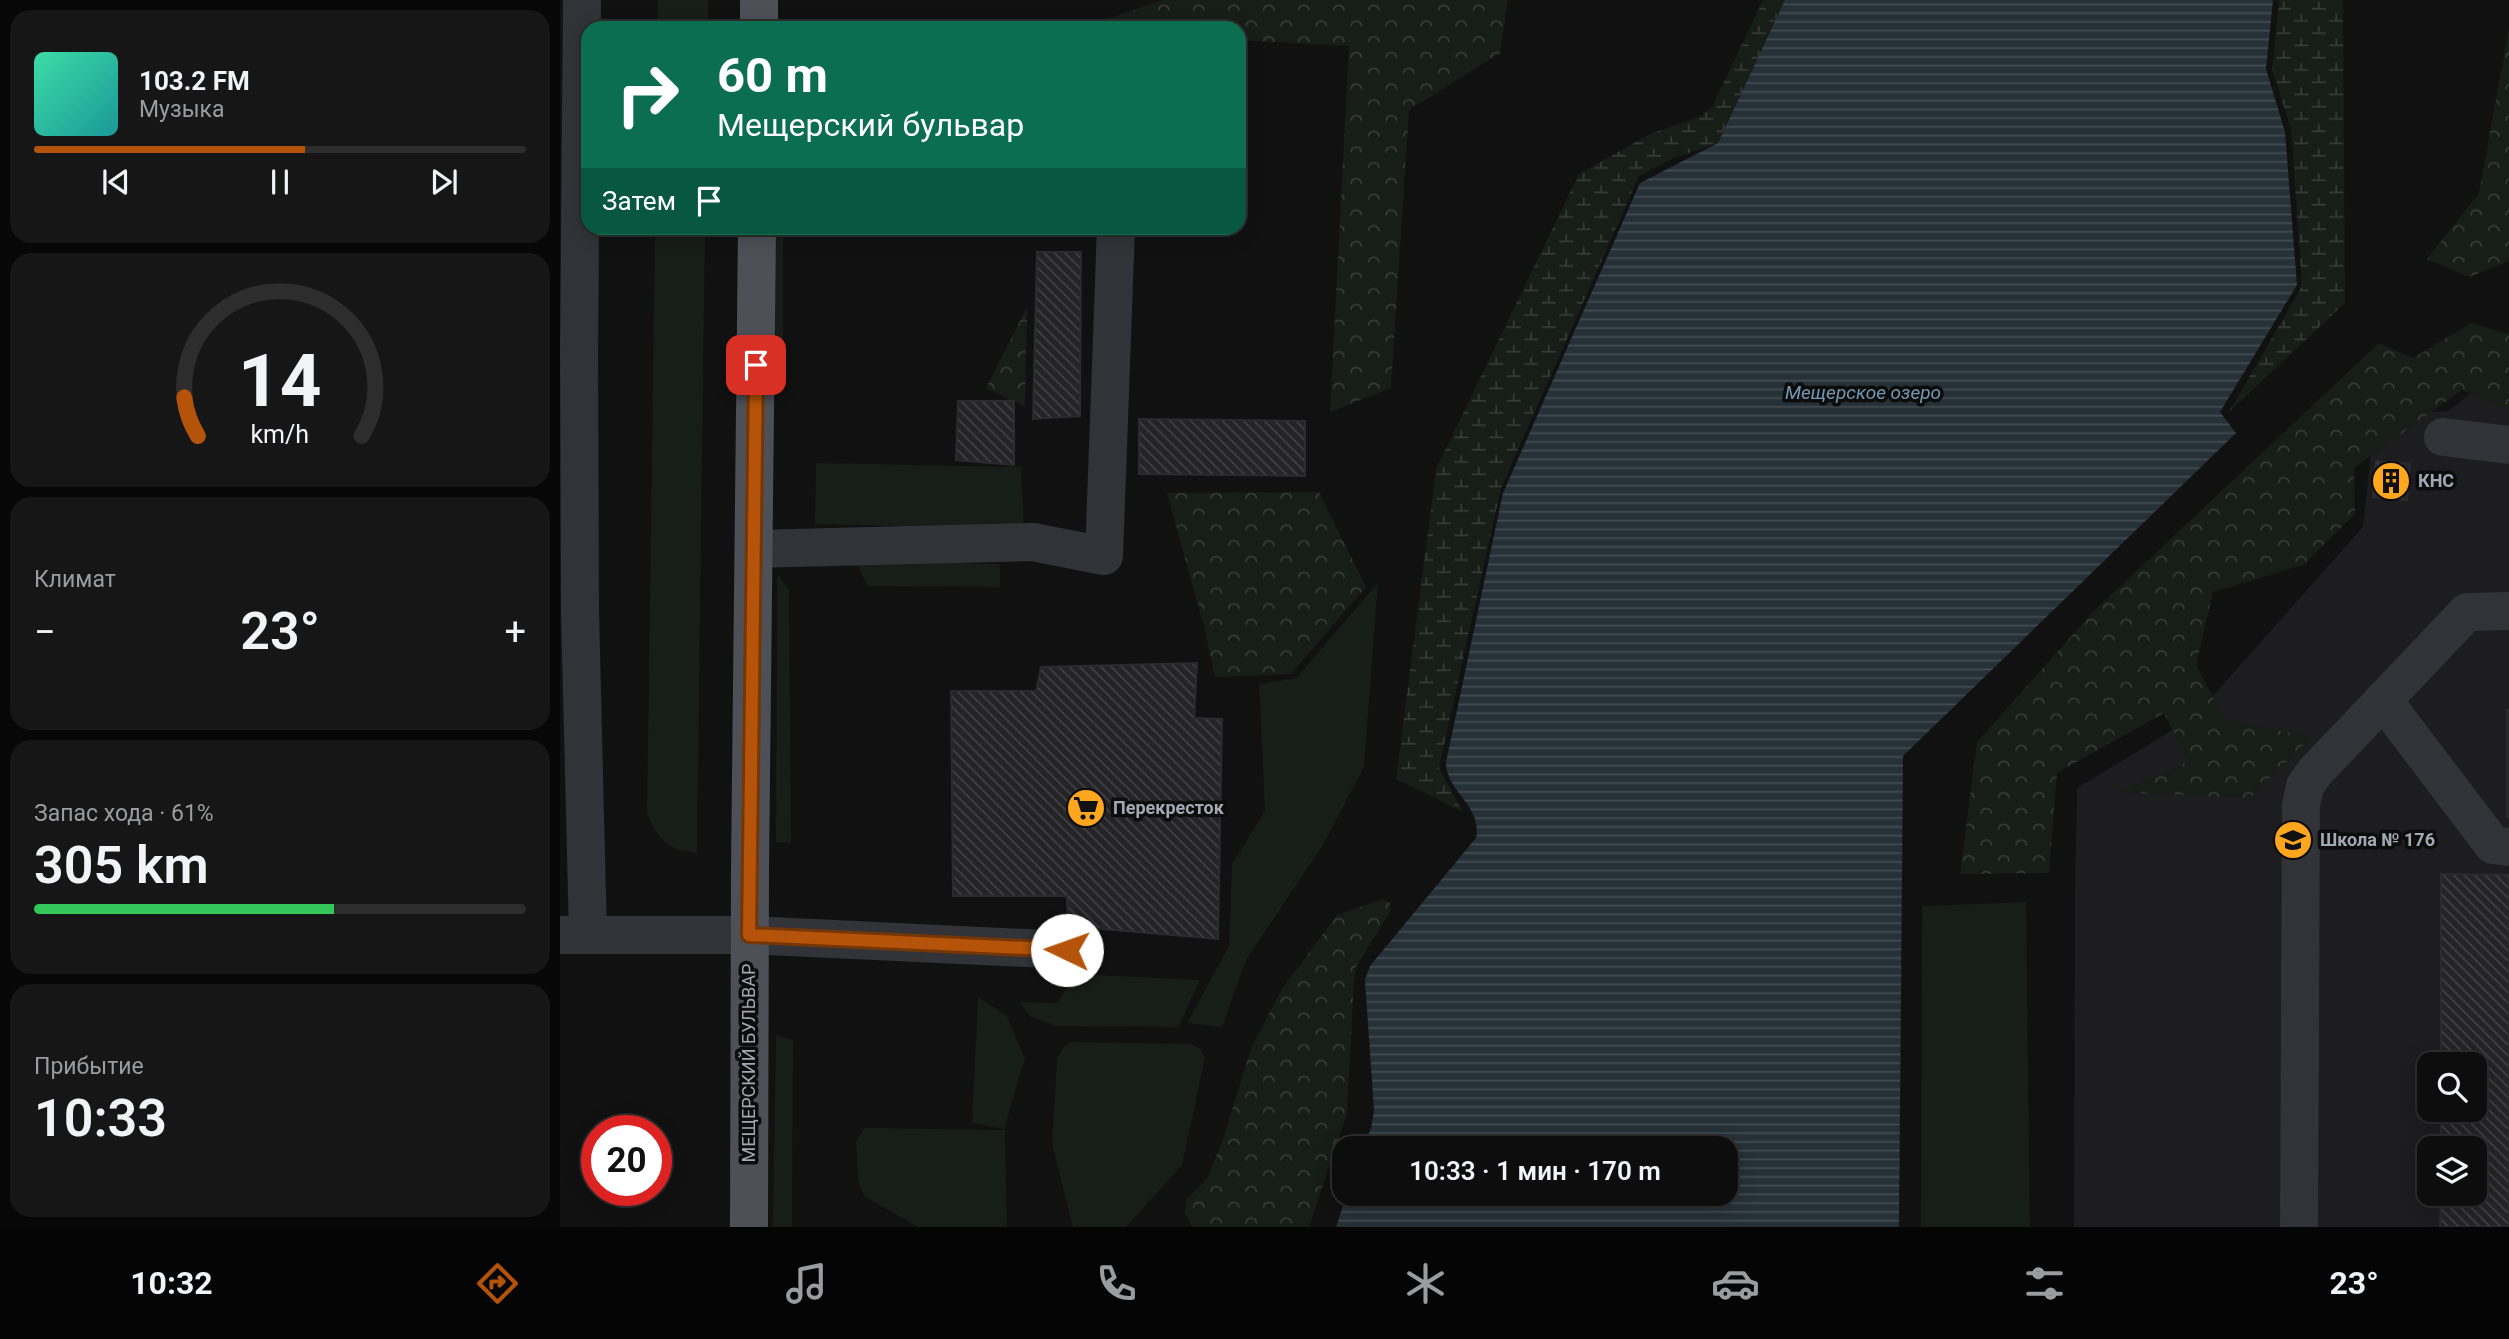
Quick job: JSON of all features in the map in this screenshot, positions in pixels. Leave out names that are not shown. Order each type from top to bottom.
[{"type":"main road","points":[[759,0],[759,21]]},
{"type":"main road","name":"МЕЩЕРСКИЙ БУЛЬВАР","points":[[749,1227],[749,935],[757,235]]},
{"type":"street","points":[[582,0],[582,21]]},
{"type":"street","points":[[581,117],[580,611],[574,935],[749,935],[1067,950]]},
{"type":"street","points":[[754,549],[1033,542],[1104,556],[1116,235]]},
{"type":"street","points":[[2443,437],[2509,444]]},
{"type":"street","points":[[2300,1227],[2301,805],[2305,786],[2314,773],[2467,612],[2509,611]]},
{"type":"street","points":[[2383,700],[2493,845],[2509,847]]},
{"type":"shaded area","name":"Школа № 176","points":[[2509,364],[2509,1227],[2074,1227],[2077,788],[2194,717],[2363,527],[2375,416],[2448,411]]},
{"type":"green space","points":[[658,0],[708,0],[708,21],[658,21]]},
{"type":"green space","points":[[1163,0],[1508,0],[1500,53],[1409,110],[1391,388],[1330,412],[1349,46],[1246,40],[1246,21],[1101,21]]},
{"type":"green space","points":[[1763,0],[1785,0],[1718,143],[1674,158],[1639,176],[1501,488],[1439,768],[1463,812],[1396,779],[1436,469],[1579,174],[1650,134],[1701,116],[1712,107]]},
{"type":"green space","points":[[2279,0],[2343,0],[2345,303],[2229,412],[2302,286],[2291,129],[2272,69]]},
{"type":"green space","points":[[2509,27],[2509,261],[2469,277],[2427,259],[2479,193]]},
{"type":"green space","points":[[655,235],[705,235],[697,853],[686,852],[664,842],[647,812]]},
{"type":"green space","points":[[775,235],[783,235],[783,388],[775,381]]},
{"type":"green space","points":[[1027,307],[1025,407],[986,388]]},
{"type":"green space","points":[[2471,323],[2509,334],[2509,406],[2500,407],[2462,390],[2354,468],[2355,514],[2303,565],[2213,592],[2196,665],[2225,720],[2312,737],[2250,798],[2117,792],[2189,762],[2164,713],[2057,773],[2049,873],[1960,874],[1977,742],[2092,613],[2379,343],[2413,358]]},
{"type":"green space","points":[[816,463],[1021,467],[1024,529],[815,524]]},
{"type":"green space","points":[[1319,492],[1366,587],[1291,674],[1215,677],[1167,493]]},
{"type":"green space","points":[[854,560],[1000,564],[1000,587],[868,586]]},
{"type":"green space","points":[[777,574],[789,590],[791,843],[776,842]]},
{"type":"green space","points":[[1378,583],[1364,767],[1323,845],[1246,960],[1222,1027],[1187,1023],[1229,946],[1232,864],[1265,811],[1259,684],[1296,678]]},
{"type":"green space","points":[[1383,899],[1390,903],[1390,912],[1356,967],[1347,1113],[1339,1136],[1332,1136],[1332,1158],[1309,1227],[1192,1227],[1185,1213],[1186,1200],[1207,1179],[1224,1136],[1252,1046],[1282,989],[1337,915]]},
{"type":"green space","points":[[2026,902],[2030,1227],[1921,1227],[1922,906]]},
{"type":"green space","points":[[1075,974],[1200,980],[1178,1027],[1056,1026],[1031,1017],[1019,1002],[1058,1003]]},
{"type":"green space","points":[[978,997],[1006,1015],[1025,1058],[1004,1129],[972,1123]]},
{"type":"green space","points":[[776,1035],[793,1040],[792,1227],[773,1227]]},
{"type":"green space","points":[[1071,1042],[1191,1044],[1200,1049],[1205,1058],[1182,1165],[1126,1227],[1073,1227],[1052,1144],[1057,1059],[1062,1049]]},
{"type":"green space","points":[[865,1128],[1005,1130],[1007,1227],[918,1227],[864,1196],[858,1181],[856,1142]]},
{"type":"water","name":"Мещерское озеро","points":[[1785,0],[2273,0],[2266,69],[2285,132],[2297,285],[2220,412],[2236,433],[1903,756],[1899,1227],[1336,1227],[1343,1206],[1738,1206],[1738,1136],[1368,1136],[1374,1110],[1365,980],[1370,966],[1476,838],[1474,817],[1452,782],[1446,762],[1503,493],[1640,183],[1718,143]]},
{"type":"building","points":[[1037,252],[1081,252],[1080,416],[1033,419]]},
{"type":"building","points":[[958,401],[1014,401],[1014,465],[956,460]]},
{"type":"building","points":[[1139,419],[1305,421],[1305,476],[1139,474]]},
{"type":"building","name":"КНС","points":[[2376,461],[2410,464],[2407,500],[2373,497]]},
{"type":"building","name":"Перекресток","points":[[1197,663],[1194,718],[1222,719],[1218,939],[1068,926],[1067,896],[953,896],[951,691],[1036,691],[1041,667]]},
{"type":"building","points":[[2509,710],[2509,817],[2507,817]]},
{"type":"building","points":[[2441,874],[2509,875],[2509,1227],[2440,1227],[2441,1206],[2487,1206],[2487,1136],[2441,1136],[2441,1122],[2487,1122],[2487,1052],[2441,1052]]},
{"type":"place","name":"КНС","points":[[2391,481]]},
{"type":"place","name":"Перекресток","points":[[1086,808]]},
{"type":"place","name":"Школа № 176","points":[[2293,840]]},
{"type":"route","points":[[756,365],[749,935],[1067,950]]}]
